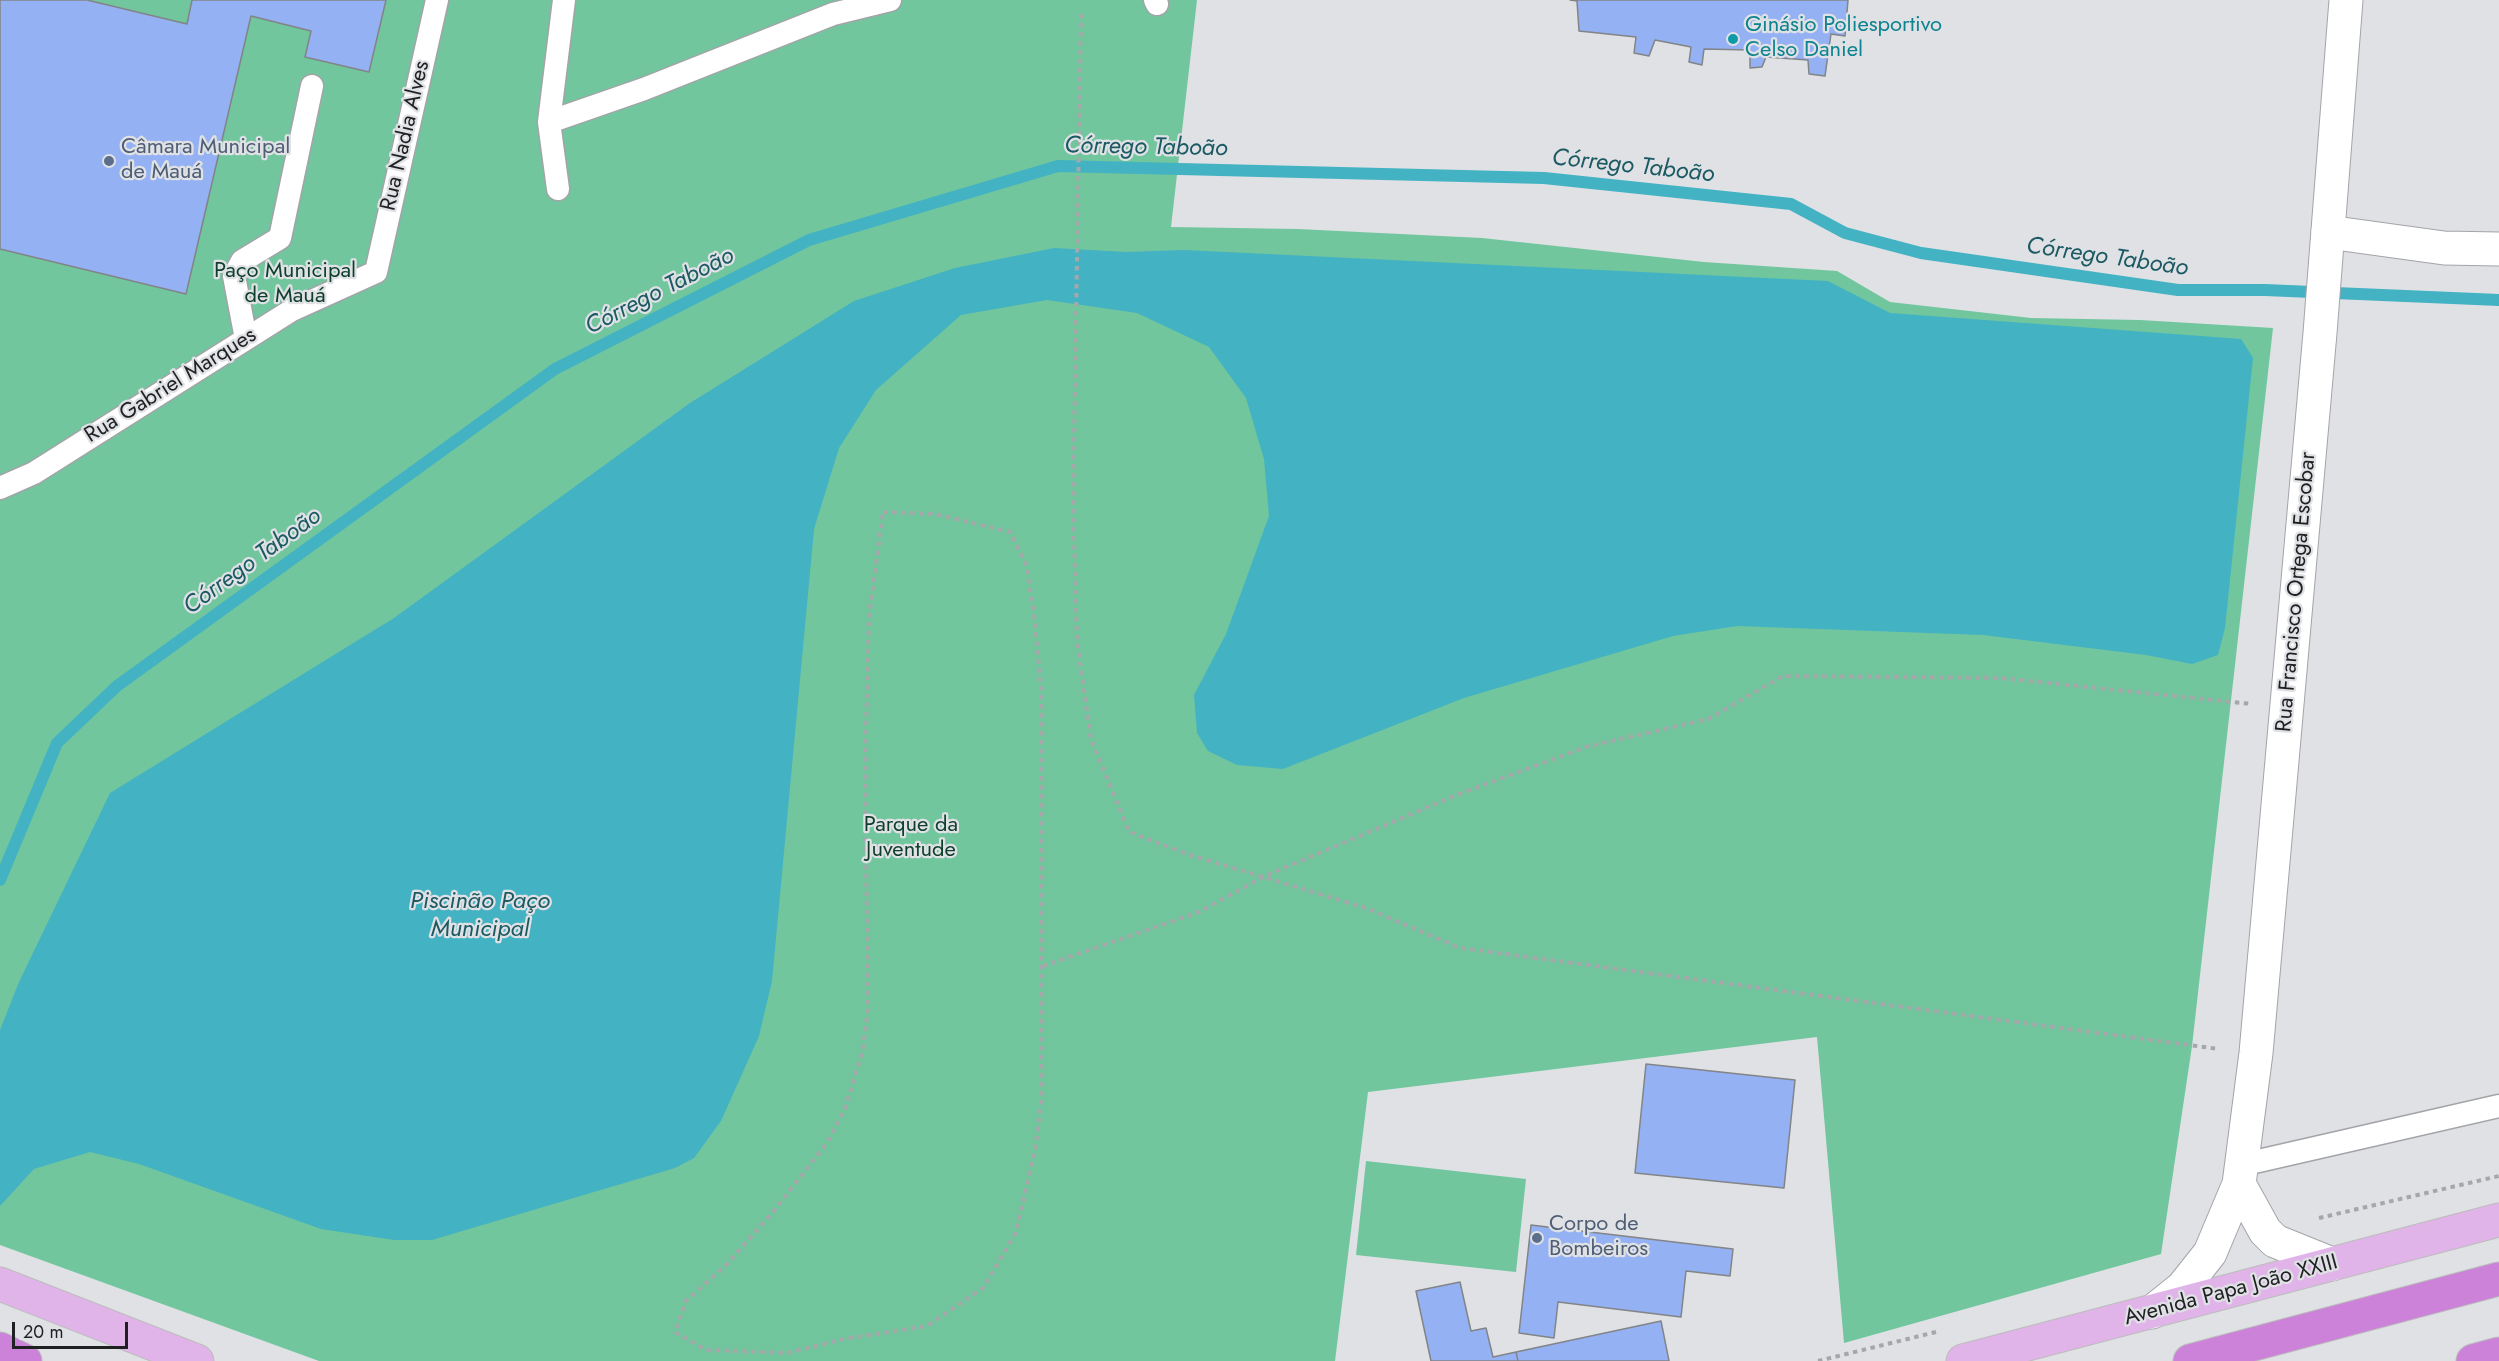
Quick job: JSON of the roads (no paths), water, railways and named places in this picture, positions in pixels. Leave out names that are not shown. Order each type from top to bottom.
[{"type":"highway","points":[[2190,1361],[2499,1279]]},
{"type":"highway","points":[[0,1349],[24,1361]]},
{"type":"highway","points":[[2473,1361],[2499,1354]]},
{"type":"main road","name":"Rua Francisco Ortega Escobar","points":[[2152,1312],[2183,1287],[2210,1253],[2240,1175],[2256,1053],[2320,333],[2346,0]]},
{"type":"main road","points":[[2328,232],[2444,248],[2499,249]]},
{"type":"main road","points":[[2240,1175],[2265,1231],[2275,1241],[2332,1264]]},
{"type":"main road","name":"Avenida Papa João XXIII","points":[[1964,1361],[2499,1220]]},
{"type":"main road","points":[[0,1284],[196,1361]]},
{"type":"lane","name":"Rua Nadia Alves","points":[[376,272],[437,0]]},
{"type":"lane","points":[[558,189],[549,122],[564,0]]},
{"type":"lane","points":[[549,122],[644,89],[833,14],[890,0]]},
{"type":"lane","points":[[246,339],[234,276],[242,261],[280,238],[312,86]]},
{"type":"lane","name":"Rua Gabriel Marques","points":[[0,488],[34,473],[292,310],[376,272]]},
{"type":"lane","points":[[2240,1175],[2499,1106]]},
{"type":"water","name":"Piscinão Paço Municipal","points":[[1054,248],[1126,252],[1184,250],[1828,281],[1890,313],[2241,339],[2253,358],[2225,628],[2218,655],[2192,664],[2146,655],[1983,635],[1737,626],[1673,636],[1464,698],[1283,769],[1237,765],[1208,751],[1197,733],[1194,695],[1226,634],[1269,516],[1264,459],[1246,398],[1209,347],[1137,313],[1047,300],[961,315],[876,390],[839,448],[814,529],[772,981],[759,1036],[721,1121],[694,1158],[675,1168],[432,1240],[394,1240],[321,1229],[139,1164],[90,1152],[34,1169],[0,1206],[0,1030],[19,982],[110,793],[394,618],[690,403],[854,301],[955,268]]},
{"type":"waterway","name":"Córrego Taboão","points":[[0,880],[57,743],[117,686],[555,369],[809,240],[1058,166],[1544,178],[1791,204],[1845,233],[1921,253],[2178,290],[2265,290],[2499,300]]},
{"type":"place","name":"Ginásio Poliesportivo Celso Daniel","points":[[1733,39]]},
{"type":"place","name":"Câmara Municipal de Mauá","points":[[109,161]]},
{"type":"place","name":"Corpo de Bombeiros","points":[[1537,1238]]},
{"type":"park label","name":"Paço Municipal de Mauá","points":[[285,284]]},
{"type":"park label","name":"Parque da Juventude","points":[[911,838]]}]
